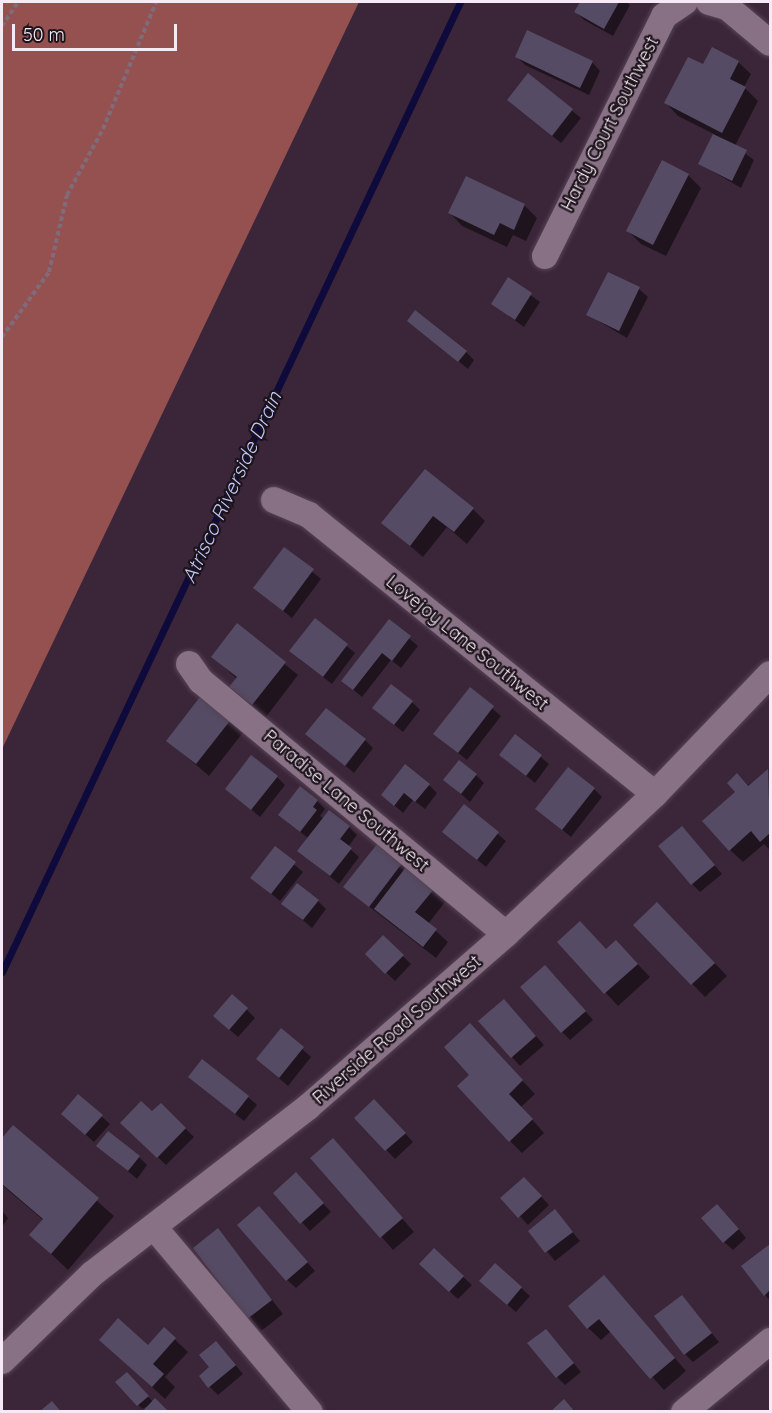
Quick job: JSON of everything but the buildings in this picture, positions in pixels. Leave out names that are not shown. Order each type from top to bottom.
[{"type":"street","name":"Hardy Court Southwest","points":[[545,256],[664,16],[685,2]]},
{"type":"street","points":[[709,2],[727,7],[771,43]]},
{"type":"street","name":"Lovejoy Lane Southwest","points":[[274,500],[309,515],[656,794]]},
{"type":"street","name":"Paradise Lane Southwest","points":[[189,664],[201,681],[506,934]]},
{"type":"street","name":"Riverside Road Southwest","points":[[2,1361],[92,1274],[308,1107],[506,934],[656,794],[771,674]]},
{"type":"street","points":[[154,1227],[310,1412]]},
{"type":"street","points":[[684,1412],[771,1341]]},
{"type":"path","points":[[2,26],[18,2]]},
{"type":"path","points":[[2,337],[49,272],[67,195],[103,129],[156,2]]},
{"type":"shaded area","points":[[2,2],[359,2],[2,749]]},
{"type":"waterway","name":"Atrisco Riverside Drain","points":[[2,972],[460,2]]}]
